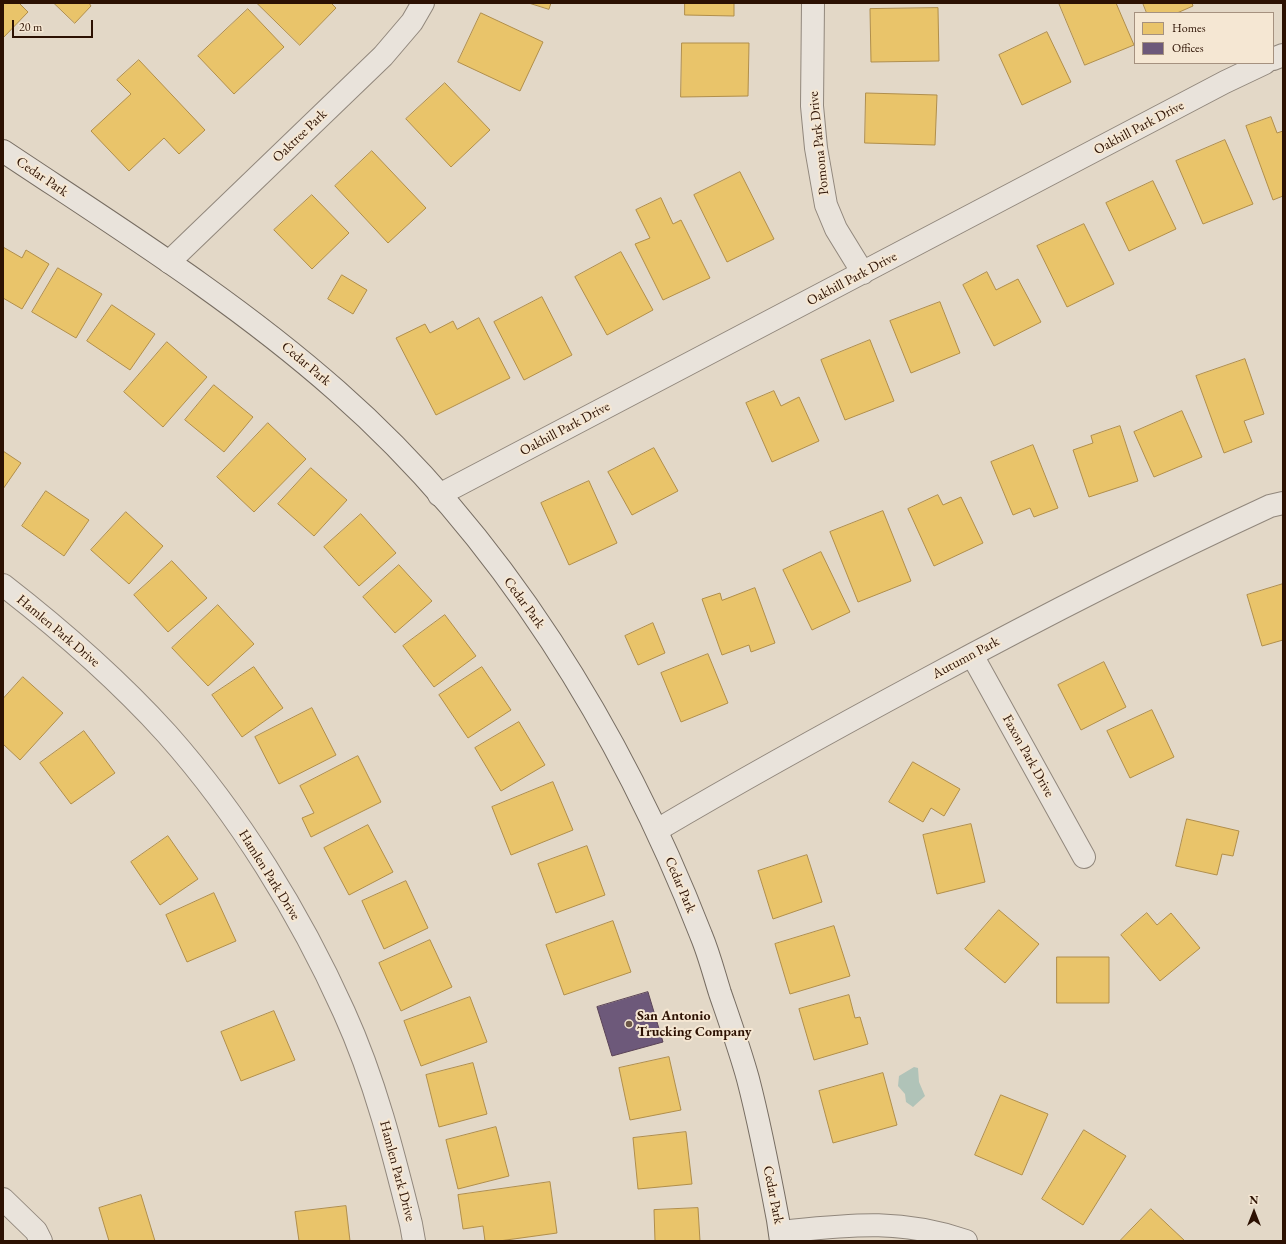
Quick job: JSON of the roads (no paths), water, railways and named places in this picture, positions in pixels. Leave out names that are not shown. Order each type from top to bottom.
[{"type":"street","name":"Oaktree Park","points":[[169,262],[383,56],[412,22],[423,3]]},
{"type":"street","name":"Pomona Park Drive","points":[[813,3],[812,106],[816,148],[826,205],[836,229],[863,274]]},
{"type":"street","name":"Oakhill Park Drive","points":[[440,495],[1263,64]]},
{"type":"street","name":"Cedar Park","points":[[3,151],[224,300],[275,338],[339,393],[388,440],[440,495],[522,599],[570,669],[646,806],[702,937],[747,1076],[769,1173],[780,1237]]},
{"type":"street","name":"Autumn Park","points":[[657,830],[756,771],[972,655],[1180,548],[1270,506],[1283,502]]},
{"type":"street","name":"Hamlen Park Drive","points":[[3,585],[89,655],[167,734],[236,821],[295,914],[345,1013],[383,1117],[411,1224],[414,1241]]},
{"type":"street","name":"Faxon Park Drive","points":[[972,655],[1084,857]]},
{"type":"street","points":[[3,1198],[36,1231],[41,1241]]},
{"type":"street","points":[[780,1237],[861,1224],[890,1224],[919,1228],[966,1241]]},
{"type":"place","name":"San Antonio Trucking Company","points":[[629,1024]]}]
